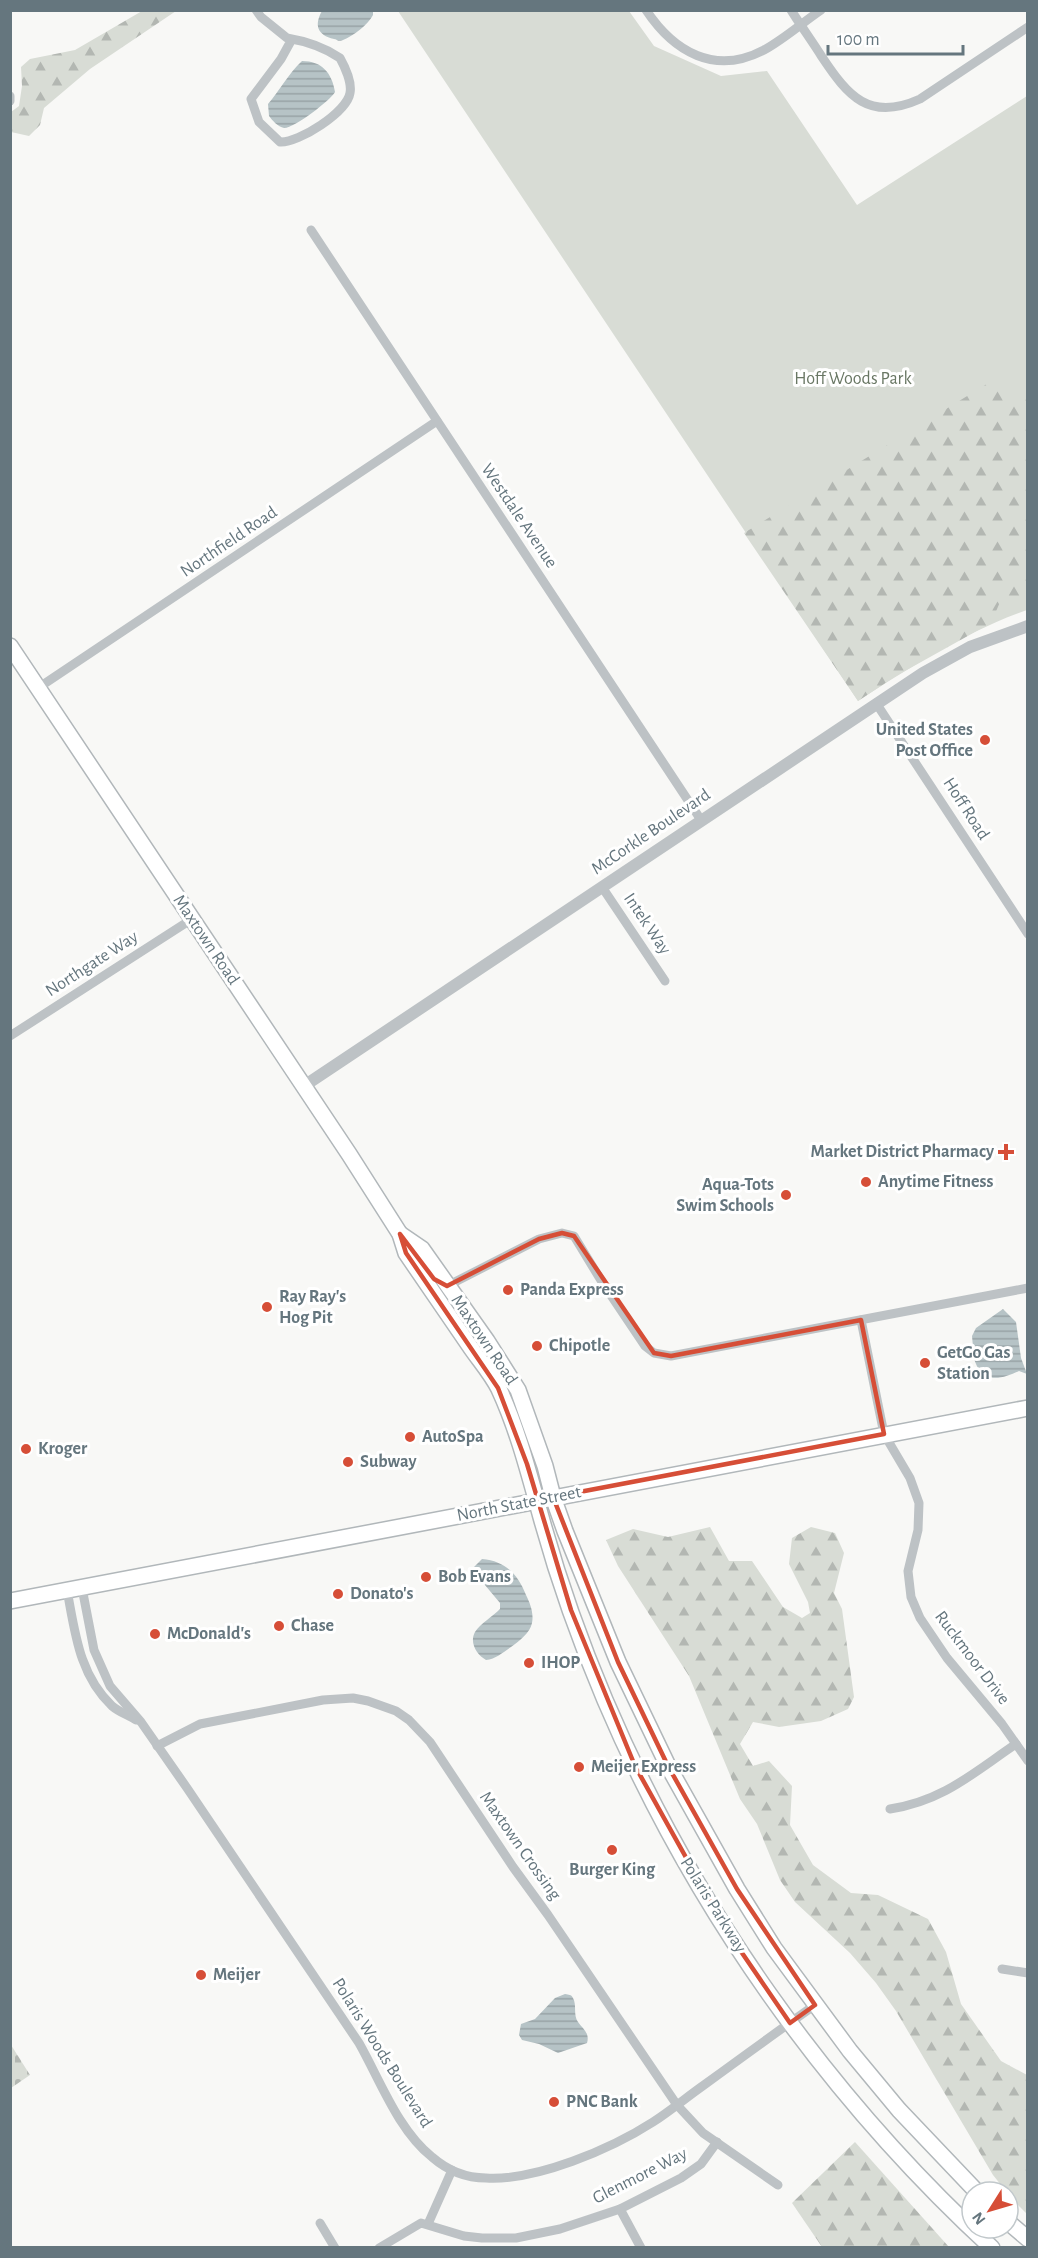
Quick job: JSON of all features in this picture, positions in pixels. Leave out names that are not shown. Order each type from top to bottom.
[{"type":"main road","name":"Maxtown Road","points":[[10,646],[304,1086],[400,1234],[406,1253],[498,1388],[527,1464],[537,1500]]},
{"type":"main road","name":"Maxtown Road","points":[[400,1234],[422,1250],[487,1341],[518,1390],[545,1466],[553,1497]]},
{"type":"main road","points":[[431,1289],[441,1293],[477,1338],[487,1341]]},
{"type":"main road","name":"North State Street","points":[[10,1601],[1028,1408]]},
{"type":"main road","name":"Polaris Parkway","points":[[553,1497],[618,1662],[668,1766],[737,1889],[774,1948],[815,2005],[893,2102],[966,2180]]},
{"type":"main road","name":"Polaris Parkway","points":[[537,1500],[571,1610],[603,1697],[623,1742],[674,1842],[727,1931],[790,2023],[842,2090],[899,2154],[992,2247]]},
{"type":"street","points":[[256,10],[261,17],[287,38],[292,39],[313,45],[339,58],[348,78],[350,92],[342,108],[302,138],[280,142],[259,122],[251,99],[281,59],[292,39]]},
{"type":"street","points":[[646,10],[663,34],[686,51],[711,59],[727,60],[765,49],[821,10]]},
{"type":"street","points":[[791,10],[847,92],[864,103],[884,107],[904,105],[920,99],[1028,27]]},
{"type":"street","points":[[10,96],[10,101]]},
{"type":"street","name":"Westdale Avenue","points":[[311,230],[701,820]]},
{"type":"street","name":"Northfield Road","points":[[38,688],[437,421]]},
{"type":"street","name":"McCorkle Boulevard","points":[[304,1086],[876,703],[970,647],[1028,626]]},
{"type":"street","name":"Hoff Road","points":[[876,703],[1028,934]]},
{"type":"street","name":"Intek Way","points":[[602,887],[665,981]]},
{"type":"street","name":"Northgate Way","points":[[10,1036],[192,920]]},
{"type":"street","points":[[447,1286],[539,1239],[562,1233],[574,1236],[645,1346],[654,1353],[671,1356],[1028,1287]]},
{"type":"street","name":"Ruckmoor Drive","points":[[861,1320],[884,1434],[910,1478],[919,1503],[918,1530],[908,1571],[908,1586],[914,1606],[947,1658],[996,1716],[1028,1761]]},
{"type":"street","name":"Polaris Woods Boulevard","points":[[74,1589],[94,1650],[110,1686],[158,1746],[359,2043],[370,2061],[378,2082],[413,2137],[431,2157],[452,2170],[470,2176],[499,2178],[553,2167],[629,2136],[815,2005]]},
{"type":"street","name":"Polaris Woods Boulevard","points":[[74,1589],[78,1649],[86,1670],[98,1690],[114,1707],[141,1722]]},
{"type":"street","name":"Maxtown Crossing","points":[[158,1746],[200,1724],[323,1700],[353,1698],[381,1704],[409,1720],[430,1742],[676,2105],[691,2122],[778,2185]]},
{"type":"street","points":[[890,1809],[918,1804],[944,1793],[977,1773],[1016,1744]]},
{"type":"street","points":[[1002,1969],[1028,1972]]},
{"type":"street","name":"Glenmore Way","points":[[428,2224],[464,2236],[517,2243],[620,2209],[681,2178],[701,2164],[717,2142]]},
{"type":"street","points":[[379,2247],[417,2225],[428,2224],[452,2170]]},
{"type":"street","points":[[620,2209],[641,2247]]},
{"type":"street","points":[[320,2223],[335,2247]]},
{"type":"highlighted area","points":[[562,1233],[574,1236],[654,1353],[671,1356],[861,1320],[884,1434],[553,1497],[618,1662],[668,1766],[737,1889],[815,2005],[790,2023],[727,1931],[635,1766],[571,1610],[527,1464],[498,1388],[406,1253],[400,1234],[434,1279],[447,1286],[539,1239]]},
{"type":"green space","points":[[142,11],[176,11],[90,69],[44,108],[40,125],[29,136],[11,132],[11,112],[19,106],[22,86],[21,67],[30,59],[75,50]]},
{"type":"green space","name":"Hoff Woods Park","points":[[398,11],[629,11],[654,46],[721,76],[767,71],[857,205],[1027,96],[1027,610],[961,639],[919,662],[858,701]]},
{"type":"green space","points":[[990,382],[1027,398],[1027,595],[1017,603],[1003,595],[991,623],[896,676],[858,701],[744,533]]},
{"type":"green space","points":[[710,1527],[729,1561],[752,1561],[783,1607],[802,1618],[810,1613],[808,1602],[789,1564],[792,1538],[811,1527],[835,1533],[844,1553],[834,1593],[842,1609],[854,1697],[848,1709],[821,1721],[779,1727],[753,1722],[740,1744],[753,1766],[769,1761],[792,1786],[790,1825],[813,1865],[851,1893],[878,1895],[928,1919],[946,1952],[961,2004],[1001,2061],[1027,2075],[1027,2214],[1020,2207],[1020,2180],[997,2180],[993,2175],[896,2011],[876,1983],[850,1953],[795,1902],[780,1880],[757,1824],[740,1799],[689,1676],[618,1566],[606,1540],[633,1529],[668,1537]]},
{"type":"green space","points":[[11,2045],[30,2075],[10,2088]]},
{"type":"green space","points":[[855,2142],[949,2247],[822,2247],[792,2203]]},
{"type":"shaded area","points":[[322,11],[373,11],[373,15],[360,30],[339,41],[324,35],[319,29],[318,21]]},
{"type":"shaded area","points":[[302,61],[315,63],[325,69],[335,92],[303,119],[284,128],[269,116],[268,104]]},
{"type":"shaded area","points":[[1003,1309],[1016,1322],[1021,1358],[1027,1374],[1019,1371],[995,1378],[979,1370],[971,1354],[972,1336],[976,1328]]},
{"type":"shaded area","points":[[482,1559],[498,1563],[515,1575],[523,1588],[532,1616],[531,1627],[524,1636],[499,1655],[486,1660],[475,1648],[473,1636],[480,1626],[500,1609],[500,1603],[474,1572],[474,1567]]},
{"type":"shaded area","points":[[565,1994],[573,1998],[577,2019],[587,2034],[587,2043],[558,2053],[539,2044],[522,2040],[519,2035],[521,2024],[535,2019],[555,1998]]},
{"type":"place","name":"United States Post Office","points":[[985,740]]},
{"type":"place","name":"Market District Pharmacy","points":[[1006,1152]]},
{"type":"place","name":"Anytime Fitness","points":[[866,1182]]},
{"type":"place","name":"Aqua-Tots Swim Schools","points":[[786,1195]]},
{"type":"place","name":"Panda Express","points":[[508,1290]]},
{"type":"place","name":"Ray Ray's Hog Pit","points":[[267,1307]]},
{"type":"place","name":"Chipotle","points":[[537,1346]]},
{"type":"place","name":"GetGo Gas Station","points":[[925,1363]]},
{"type":"place","name":"AutoSpa","points":[[410,1437]]},
{"type":"place","name":"Kroger","points":[[26,1449]]},
{"type":"place","name":"Subway","points":[[348,1462]]},
{"type":"place","name":"Bob Evans","points":[[426,1577]]},
{"type":"place","name":"Donato's","points":[[338,1594]]},
{"type":"place","name":"Chase","points":[[279,1626]]},
{"type":"place","name":"McDonald's","points":[[155,1634]]},
{"type":"place","name":"IHOP","points":[[529,1663]]},
{"type":"place","name":"Meijer Express","points":[[579,1767]]},
{"type":"place","name":"Burger King","points":[[612,1850]]},
{"type":"place","name":"Meijer","points":[[201,1975]]},
{"type":"place","name":"PNC Bank","points":[[554,2102]]}]
